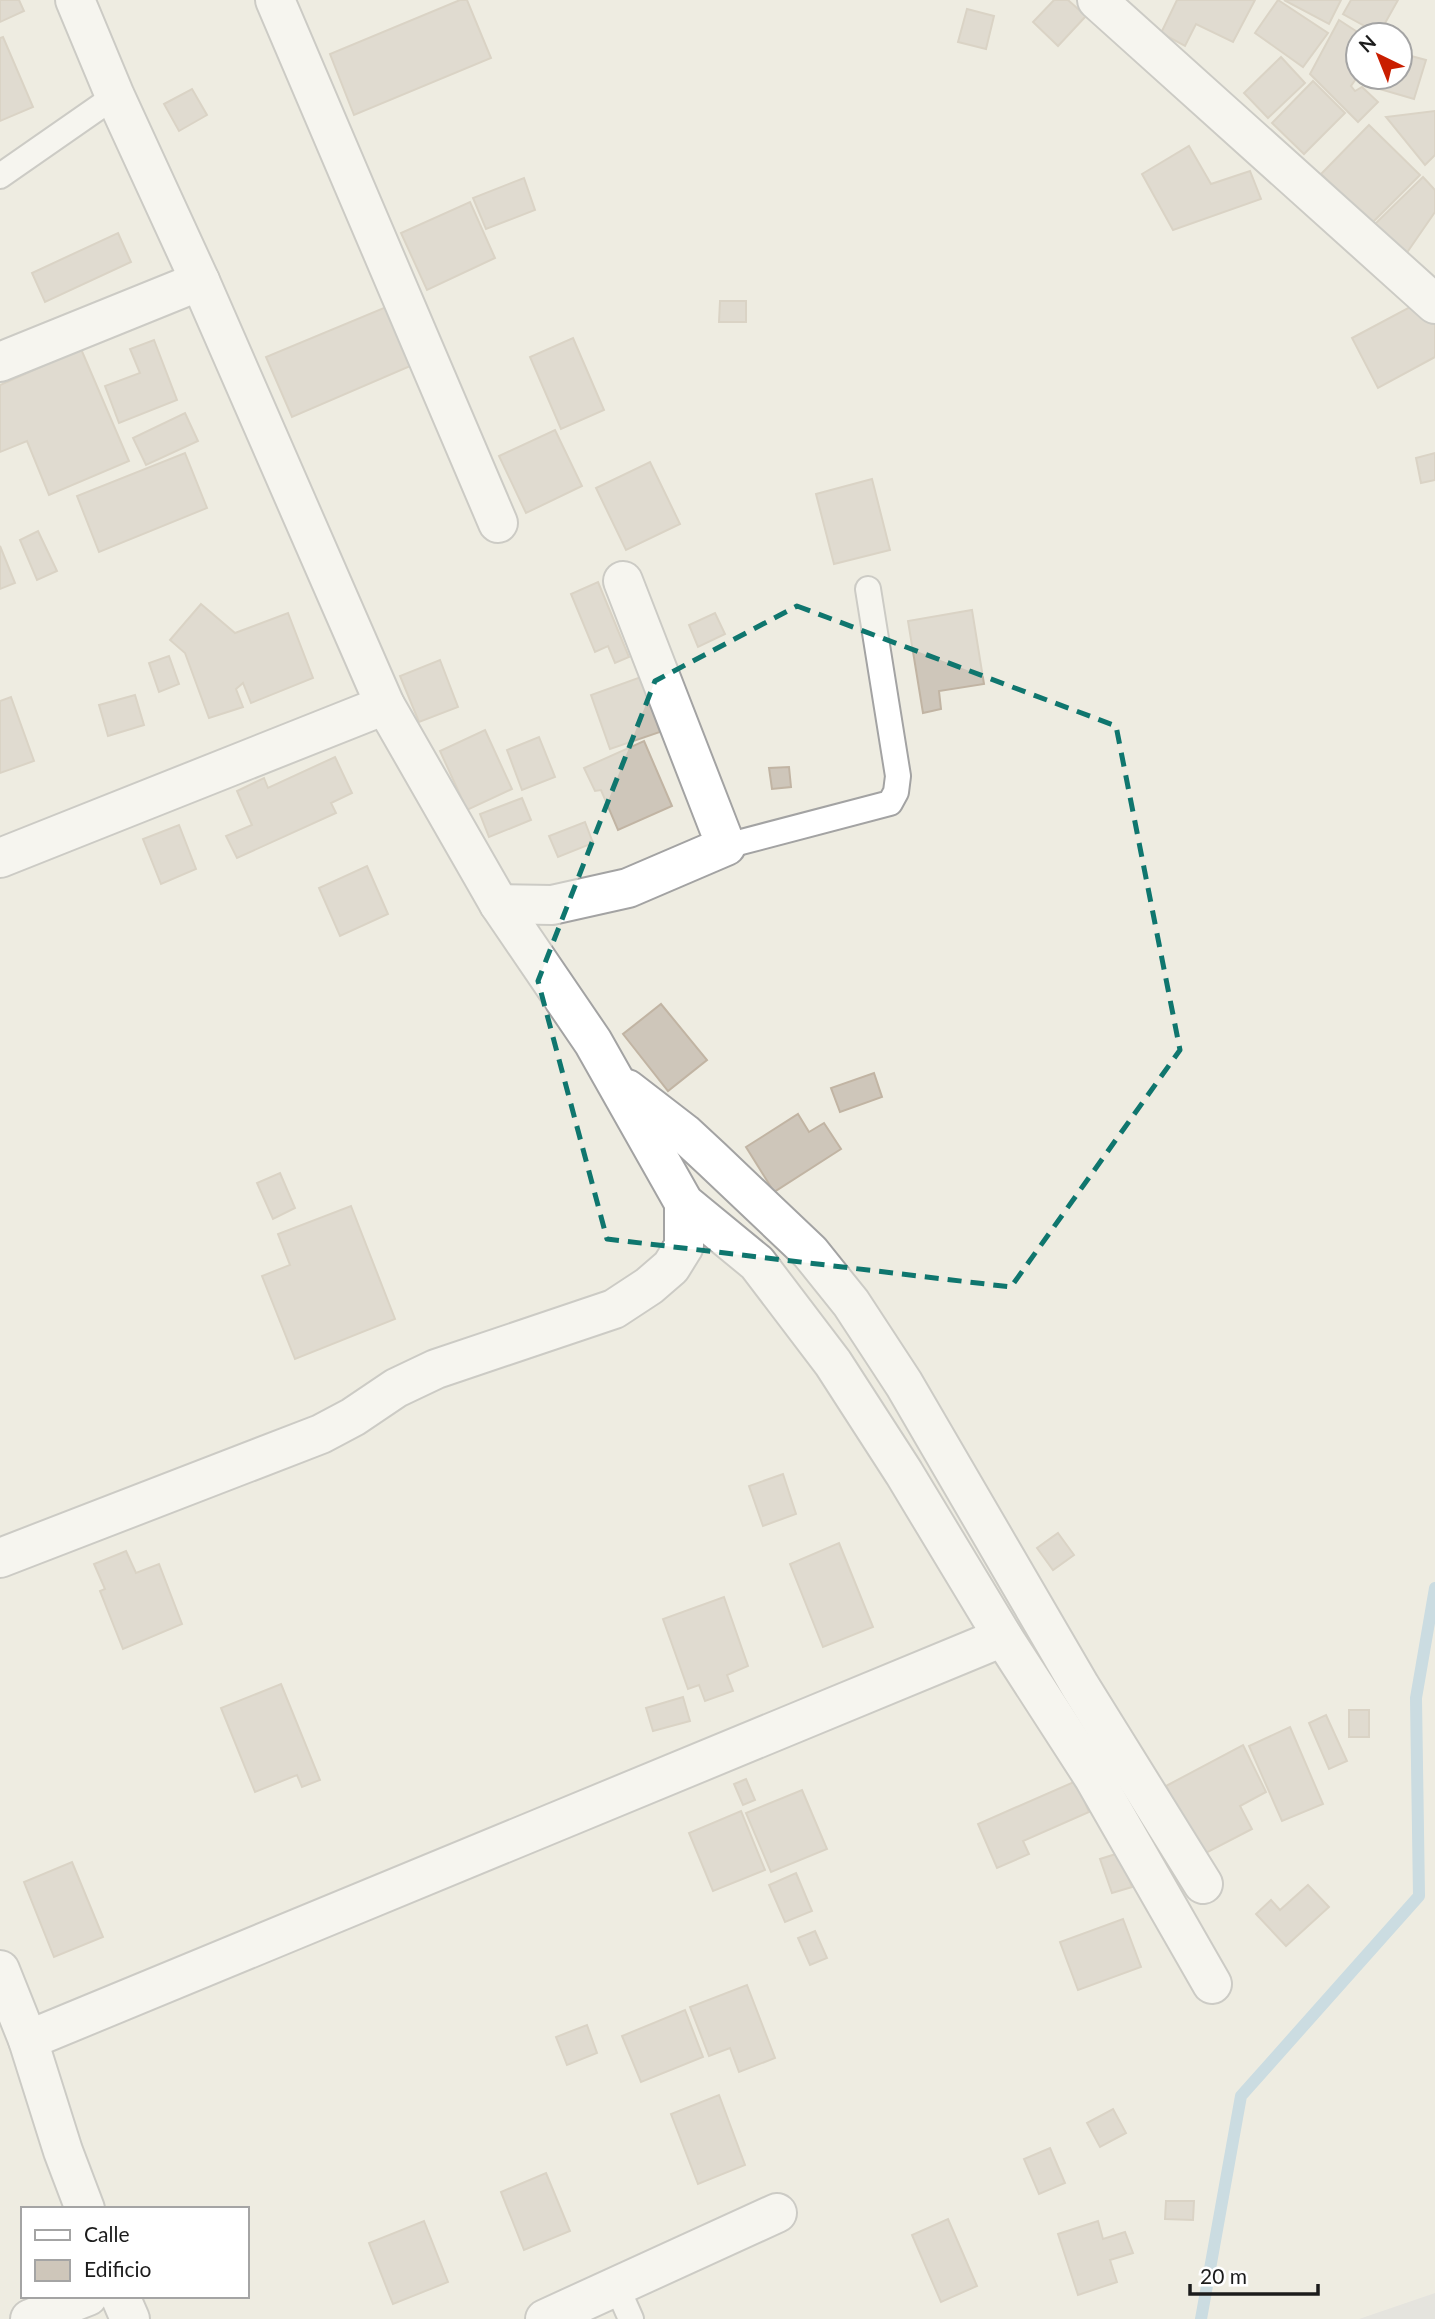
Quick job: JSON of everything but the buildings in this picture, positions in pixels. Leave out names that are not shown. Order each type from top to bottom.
[{"type":"street","points":[[75,0],[385,705],[499,904],[593,1042],[684,1203],[757,1263],[833,1363],[1094,1778],[1212,1984]]},
{"type":"street","points":[[275,0],[498,523]]},
{"type":"street","points":[[1097,0],[1435,304]]},
{"type":"street","points":[[0,362],[200,282]]},
{"type":"street","points":[[499,904],[552,905],[628,888],[726,846],[623,581]]},
{"type":"street","points":[[0,858],[385,705]]},
{"type":"street","points":[[614,1079],[684,1133],[712,1159],[810,1252],[852,1303],[904,1384],[1080,1686],[1203,1884]]},
{"type":"street","points":[[0,1558],[321,1434],[354,1417],[396,1388],[436,1369],[614,1309],[649,1286],[671,1267],[678,1257],[684,1246],[684,1203]]},
{"type":"street","points":[[28,2040],[1003,1637]]},
{"type":"street","points":[[0,1970],[28,2040],[62,2151],[84,2207]]},
{"type":"street","points":[[545,2319],[777,2213]]},
{"type":"street","points":[[30,2319],[83,2298]]},
{"type":"street","points":[[121,2298],[130,2319]]},
{"type":"lane","points":[[0,176],[115,96]]},
{"type":"lane","points":[[726,846],[890,803],[896,792],[898,776],[868,589]]},
{"type":"lane","points":[[616,2285],[631,2319]]},
{"type":"highlighted area","points":[[797,606],[1116,726],[1180,1050],[1011,1287],[607,1239],[538,981],[655,681]]},
{"type":"shaded area","points":[[1435,2293],[1435,2319],[1359,2319]]},
{"type":"waterway","points":[[1201,2319],[1241,2096],[1419,1896],[1416,1698],[1435,1588]]}]
